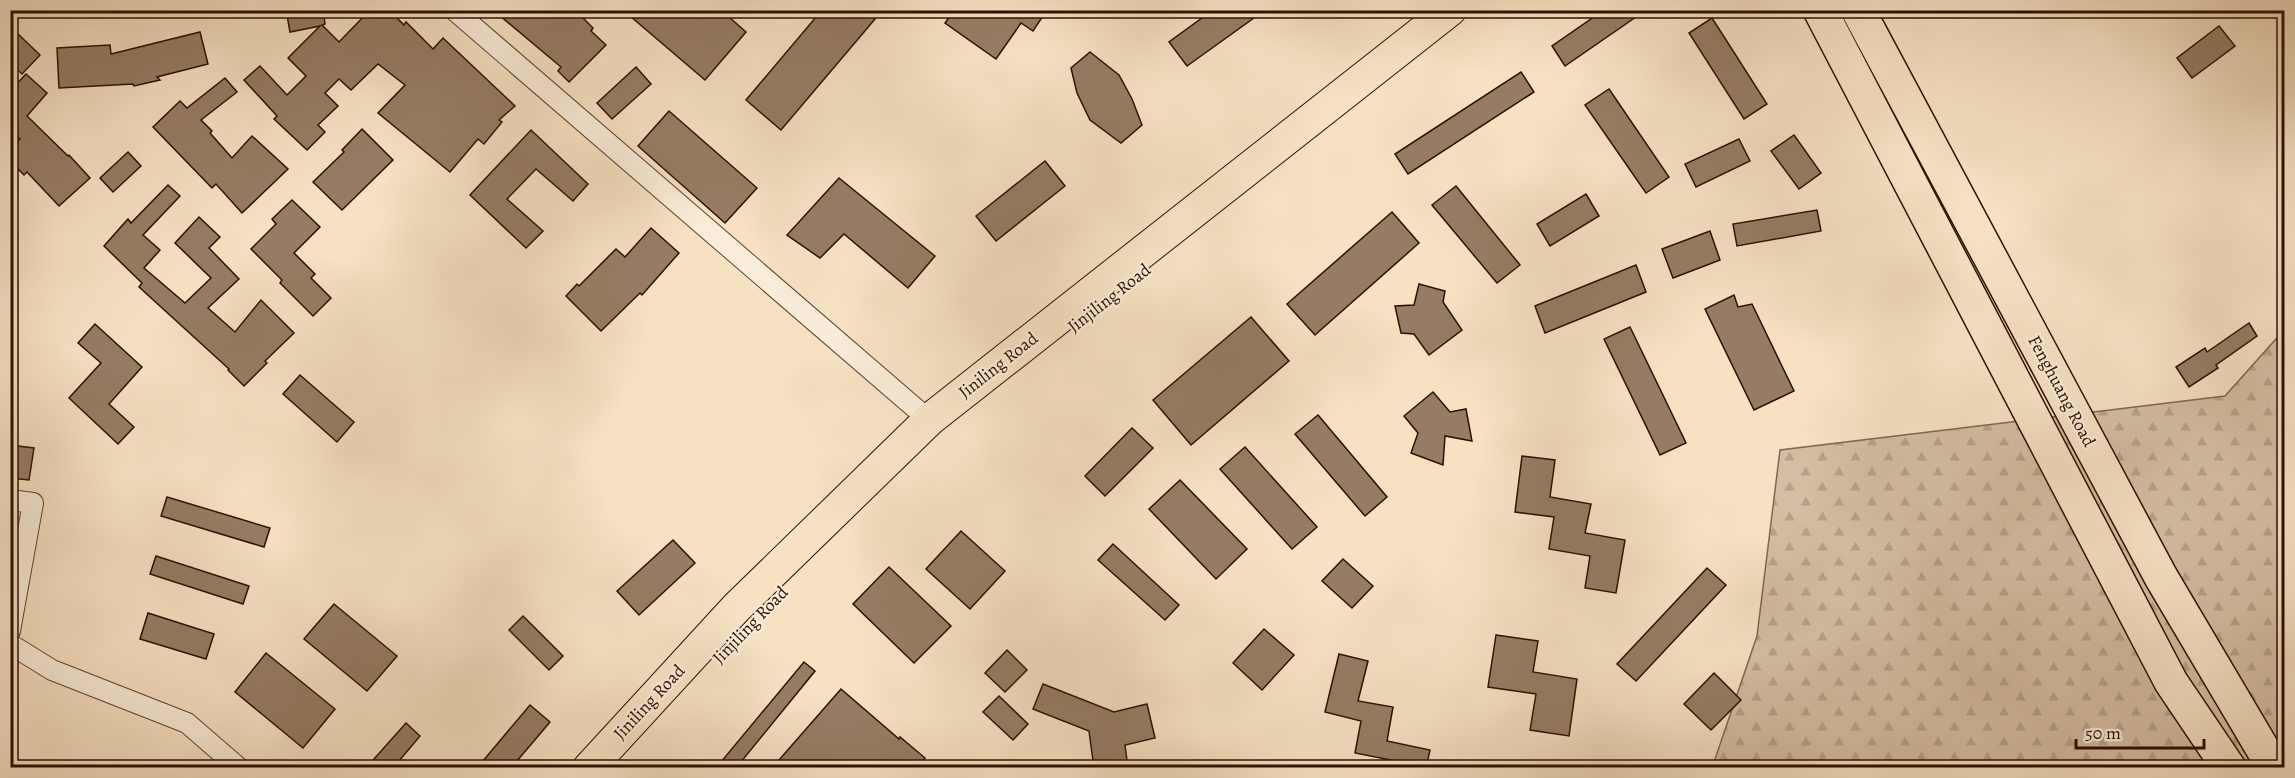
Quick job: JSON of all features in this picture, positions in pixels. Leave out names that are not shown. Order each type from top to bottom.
[{"type":"highway","points":[[1820,10],[2171,682],[2229,768]]},
{"type":"highway","name":"Fenghuang Road","points":[[1858,10],[2161,577],[2274,768]]},
{"type":"main road","name":"Jiniling Road","points":[[589,768],[736,608],[928,420],[1450,10]]},
{"type":"main road","name":"Jinjiling Road","points":[[616,768],[665,713],[891,480],[989,393],[1475,10]]},
{"type":"street","points":[[454,10],[928,420]]},
{"type":"street","points":[[10,500],[33,503],[10,631]]},
{"type":"street","points":[[10,644],[52,670],[186,723],[239,768]]},
{"type":"green space","points":[[2284,330],[2284,767],[1712,768],[1757,636],[1780,450],[2225,396]]},
{"type":"building","points":[[286,10],[323,10],[325,24],[322,25],[339,42],[370,10],[389,10],[404,25],[406,22],[433,49],[443,38],[515,106],[499,120],[502,122],[484,144],[478,139],[450,172],[378,113],[405,85],[378,64],[351,90],[339,79],[325,93],[338,106],[318,125],[325,132],[307,150],[274,119],[277,116],[244,80],[260,66],[287,95],[306,76],[288,58],[320,26],[290,32]]},
{"type":"building","points":[[493,10],[575,10],[593,28],[591,31],[606,45],[569,82],[558,71],[561,67]]},
{"type":"building","points":[[623,10],[721,10],[746,32],[705,80]]},
{"type":"building","points":[[822,10],[865,10],[875,19],[781,130],[746,100]]},
{"type":"building","points":[[954,10],[1047,10],[1033,31],[1021,23],[996,59],[945,23]]},
{"type":"building","points":[[1213,10],[1265,10],[1187,66],[1169,42]]},
{"type":"building","points":[[1604,10],[1646,10],[1565,66],[1552,46]]},
{"type":"building","points":[[1712,18],[1767,104],[1744,119],[1689,33]]},
{"type":"building","points":[[2219,26],[2235,46],[2192,78],[2177,58]]},
{"type":"building","points":[[200,32],[208,64],[157,77],[160,80],[134,86],[133,84],[59,88],[57,48],[110,45],[111,54]]},
{"type":"building","points":[[17,33],[40,55],[22,74],[10,63],[10,40]]},
{"type":"building","points":[[1090,52],[1119,75],[1142,125],[1121,143],[1090,120],[1077,93],[1071,68]]},
{"type":"building","points":[[636,67],[651,84],[612,119],[597,103]]},
{"type":"building","points":[[1521,72],[1534,92],[1408,174],[1395,154]]},
{"type":"building","points":[[26,74],[47,93],[27,116],[90,178],[59,206],[27,172],[24,175],[10,161],[10,149],[20,139],[10,130],[10,91]]},
{"type":"building","points":[[225,78],[237,92],[201,120],[212,131],[210,133],[232,158],[252,136],[288,169],[242,213],[216,184],[212,188],[153,127],[180,101],[187,108]]},
{"type":"building","points":[[1609,89],[1669,177],[1646,193],[1585,105]]},
{"type":"building","points":[[669,111],[757,188],[725,223],[638,146]]},
{"type":"building","points":[[362,129],[393,160],[342,210],[313,182],[344,152],[342,150]]},
{"type":"building","points":[[531,130],[588,184],[573,201],[536,169],[507,199],[543,231],[526,248],[470,195]]},
{"type":"building","points":[[1794,135],[1821,173],[1799,189],[1771,151]]},
{"type":"building","points":[[1739,139],[1750,161],[1696,187],[1685,164]]},
{"type":"building","points":[[128,152],[141,166],[113,192],[100,178]]},
{"type":"building","points":[[1045,161],[1065,186],[996,241],[976,216]]},
{"type":"building","points":[[839,178],[935,256],[908,288],[844,234],[820,258],[787,235]]},
{"type":"building","points":[[168,185],[180,196],[143,235],[160,250],[144,268],[185,303],[211,278],[175,243],[199,217],[220,237],[209,248],[239,279],[208,308],[235,332],[261,300],[294,333],[265,361],[267,363],[244,386],[229,369],[139,287],[142,283],[104,246],[128,219],[131,223]]},
{"type":"building","points":[[1456,186],[1520,265],[1497,283],[1432,205]]},
{"type":"building","points":[[1586,194],[1599,216],[1550,246],[1537,224]]},
{"type":"building","points":[[292,200],[320,227],[294,253],[315,274],[311,278],[331,298],[313,316],[280,283],[282,280],[251,249],[276,224],[272,219]]},
{"type":"building","points":[[1817,210],[1821,231],[1737,246],[1733,224]]},
{"type":"building","points":[[1392,212],[1419,243],[1315,335],[1287,304]]},
{"type":"building","points":[[651,228],[679,253],[642,295],[640,293],[601,331],[566,296],[616,249],[625,257]]},
{"type":"building","points":[[1710,231],[1720,260],[1673,278],[1662,249]]},
{"type":"building","points":[[1636,265],[1646,292],[1545,333],[1535,306]]},
{"type":"building","points":[[1419,284],[1445,291],[1443,302],[1462,330],[1429,355],[1414,334],[1401,333],[1395,306],[1414,305]]},
{"type":"building","points":[[1734,295],[1738,307],[1752,304],[1794,391],[1754,410],[1705,309]]},
{"type":"building","points":[[1251,317],[1289,361],[1191,445],[1153,400]]},
{"type":"building","points":[[2249,323],[2257,336],[2216,365],[2218,368],[2189,387],[2176,367],[2205,348],[2207,352]]},
{"type":"building","points":[[95,324],[142,367],[109,404],[134,427],[118,444],[69,398],[101,363],[78,343]]},
{"type":"building","points":[[1630,327],[1686,443],[1660,455],[1604,339]]},
{"type":"building","points":[[300,375],[354,422],[337,442],[283,394]]},
{"type":"building","points":[[1433,392],[1450,412],[1466,409],[1472,441],[1445,436],[1443,465],[1411,453],[1418,433],[1404,416]]},
{"type":"building","points":[[1318,415],[1387,497],[1365,516],[1295,434]]},
{"type":"building","points":[[1132,428],[1153,448],[1105,496],[1085,476]]},
{"type":"building","points":[[10,445],[34,448],[29,480],[10,478]]},
{"type":"building","points":[[1245,447],[1317,527],[1292,549],[1220,469]]},
{"type":"building","points":[[1522,456],[1555,460],[1550,497],[1591,504],[1585,533],[1625,540],[1616,593],[1585,588],[1590,556],[1549,549],[1554,517],[1515,512]]},
{"type":"building","points":[[1180,480],[1247,549],[1216,579],[1149,509]]},
{"type":"building","points":[[167,497],[270,528],[264,547],[161,516]]},
{"type":"building","points":[[961,531],[1005,571],[970,609],[926,569]]},
{"type":"building","points":[[673,540],[695,563],[639,615],[617,591]]},
{"type":"building","points":[[1113,544],[1179,605],[1165,620],[1098,560]]},
{"type":"building","points":[[156,556],[249,586],[243,604],[150,574]]},
{"type":"building","points":[[1343,559],[1373,586],[1352,608],[1322,581]]},
{"type":"building","points":[[889,567],[951,626],[914,663],[853,604]]},
{"type":"building","points":[[1707,568],[1726,585],[1636,681],[1617,664]]},
{"type":"building","points":[[334,604],[397,656],[367,691],[304,639]]},
{"type":"building","points":[[148,613],[214,634],[206,659],[140,639]]},
{"type":"building","points":[[523,616],[563,656],[549,670],[509,630]]},
{"type":"building","points":[[1264,629],[1294,655],[1262,690],[1233,663]]},
{"type":"building","points":[[1496,635],[1538,641],[1533,672],[1577,679],[1569,736],[1530,730],[1536,694],[1488,687]]},
{"type":"building","points":[[1007,650],[1027,670],[1005,692],[985,673]]},
{"type":"building","points":[[266,653],[335,709],[303,748],[235,692]]},
{"type":"building","points":[[1339,654],[1368,661],[1358,701],[1393,707],[1387,741],[1430,750],[1426,768],[1394,768],[1396,761],[1355,753],[1361,721],[1325,712]]},
{"type":"building","points":[[804,662],[815,671],[736,768],[716,768]]},
{"type":"building","points":[[1714,673],[1741,700],[1711,730],[1684,704]]},
{"type":"building","points":[[1043,684],[1114,712],[1147,704],[1155,738],[1125,745],[1128,768],[1094,768],[1089,731],[1033,709]]},
{"type":"building","points":[[841,689],[899,739],[900,737],[925,758],[917,768],[772,768]]},
{"type":"building","points":[[999,696],[1028,724],[1013,740],[983,712]]},
{"type":"building","points":[[530,705],[550,722],[511,768],[477,768]]},
{"type":"building","points":[[406,723],[420,736],[393,768],[366,768]]}]
